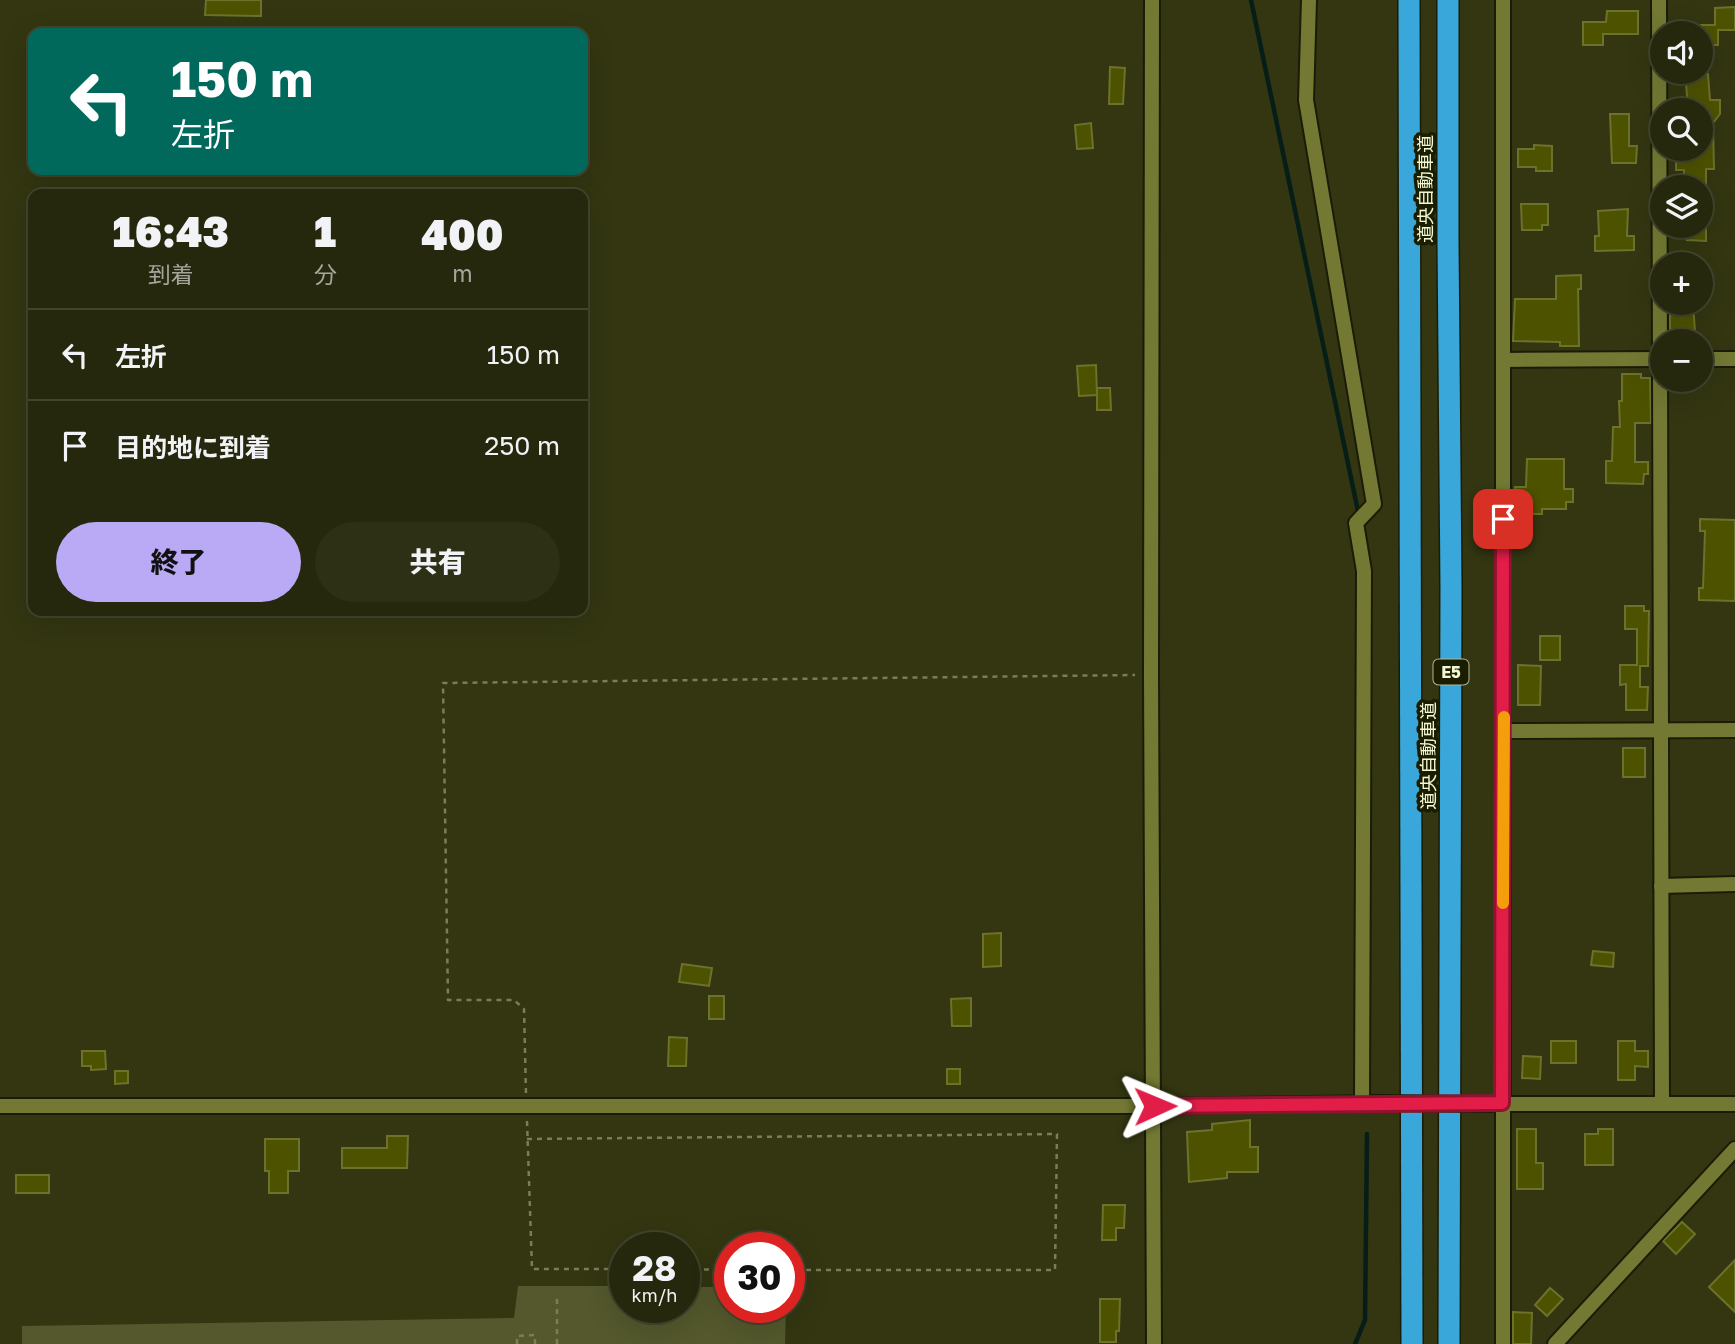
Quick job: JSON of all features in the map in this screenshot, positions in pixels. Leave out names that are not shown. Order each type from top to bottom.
[{"type":"highway","name":"道央自動車道","points":[[1409,0],[1412,1344]]},
{"type":"highway","name":"道央自動車道","points":[[1448,0],[1451,879],[1449,1344]]},
{"type":"street","points":[[1153,0],[1151,675],[1154,1344]]},
{"type":"street","points":[[1309,0],[1306,100],[1374,504],[1359,518],[1355,528],[1364,570],[1362,1103]]},
{"type":"street","points":[[1503,0],[1503,1344]]},
{"type":"street","points":[[1659,0],[1661,329]]},
{"type":"street","points":[[1503,360],[1650,359]]},
{"type":"street","points":[[1713,359],[1735,359]]},
{"type":"street","points":[[1661,392],[1662,1104]]},
{"type":"street","points":[[1504,731],[1735,730]]},
{"type":"street","points":[[1661,886],[1735,884]]},
{"type":"street","points":[[0,1106],[1735,1104]]},
{"type":"street","points":[[1555,1344],[1735,1149]]},
{"type":"path","points":[[609,1269],[532,1269],[524,1009],[514,1000],[448,1000],[443,683],[1151,675]]},
{"type":"path","points":[[527,1139],[1057,1134],[1055,1270],[805,1269]]},
{"type":"path","points":[[557,1294],[557,1344]]},
{"type":"path","points":[[517,1344],[517,1336],[535,1335],[535,1344]]},
{"type":"green space","points":[[518,1286],[609,1286],[609,1323],[700,1323],[700,1287],[714,1287],[714,1323],[786,1323],[785,1344],[22,1344],[22,1326],[514,1318]]},
{"type":"building","points":[[206,0],[261,0],[261,16],[205,15]]},
{"type":"building","points":[[1735,7],[1735,30],[1718,30],[1718,45],[1713,45],[1715,8]]},
{"type":"building","points":[[1607,11],[1638,11],[1638,34],[1603,34],[1603,45],[1583,45],[1583,22],[1606,22]]},
{"type":"building","points":[[1110,67],[1125,68],[1123,104],[1109,104]]},
{"type":"building","points":[[1686,84],[1709,84],[1710,98],[1687,98]]},
{"type":"building","points":[[1713,100],[1720,100],[1720,114],[1713,123]]},
{"type":"building","points":[[1610,114],[1629,114],[1629,146],[1637,146],[1636,163],[1612,163]]},
{"type":"building","points":[[1091,123],[1093,148],[1077,149],[1075,125]]},
{"type":"building","points":[[1713,123],[1714,169],[1706,169],[1706,175],[1684,175],[1684,170],[1676,170],[1676,161],[1713,161]]},
{"type":"building","points":[[1534,145],[1552,146],[1552,171],[1536,171],[1536,167],[1518,167],[1518,149],[1534,149]]},
{"type":"building","points":[[1521,204],[1548,204],[1548,225],[1542,225],[1542,230],[1522,230]]},
{"type":"building","points":[[1628,209],[1627,236],[1634,236],[1634,250],[1595,251],[1595,236],[1599,236],[1598,211]]},
{"type":"building","points":[[1687,238],[1706,238],[1706,241]]},
{"type":"building","points":[[1581,275],[1581,289],[1578,289],[1579,346],[1560,346],[1560,342],[1513,341],[1515,299],[1556,299],[1556,276]]},
{"type":"building","points":[[1670,315],[1694,315],[1695,329],[1670,329]]},
{"type":"building","points":[[1096,365],[1097,395],[1079,396],[1077,366]]},
{"type":"building","points":[[1622,374],[1641,374],[1641,378],[1650,378],[1651,423],[1635,423],[1635,462],[1648,462],[1648,474],[1644,474],[1643,484],[1606,483],[1606,461],[1612,461],[1613,427],[1620,427],[1619,401],[1622,401]]},
{"type":"building","points":[[1097,388],[1110,388],[1111,410],[1097,410]]},
{"type":"building","points":[[1527,459],[1564,459],[1564,489],[1573,489],[1573,502],[1566,502],[1566,509],[1542,509],[1542,514],[1523,514],[1522,499],[1516,499],[1515,487],[1526,487]]},
{"type":"building","points":[[1700,519],[1735,520],[1735,601],[1699,600],[1699,588],[1703,588],[1705,531],[1700,531]]},
{"type":"building","points":[[1625,606],[1644,606],[1644,611],[1649,611],[1648,666],[1640,666],[1640,687],[1648,687],[1647,710],[1626,710],[1626,684],[1620,685],[1620,665],[1637,665],[1637,629],[1625,629]]},
{"type":"building","points":[[1540,636],[1560,636],[1560,660],[1540,660]]},
{"type":"building","points":[[1518,665],[1541,666],[1540,705],[1518,705]]},
{"type":"building","points":[[1623,748],[1645,748],[1645,777],[1623,777]]},
{"type":"building","points":[[1001,933],[1001,966],[983,967],[983,934]]},
{"type":"building","points":[[1593,951],[1614,953],[1613,967],[1591,965]]},
{"type":"building","points":[[682,964],[712,968],[709,986],[679,982]]},
{"type":"building","points":[[709,996],[724,996],[724,1019],[709,1019]]},
{"type":"building","points":[[971,998],[971,1026],[952,1026],[951,999]]},
{"type":"building","points":[[669,1037],[687,1038],[686,1066],[668,1066]]},
{"type":"building","points":[[1551,1041],[1576,1041],[1576,1063],[1551,1063]]},
{"type":"building","points":[[1618,1041],[1635,1041],[1635,1051],[1648,1051],[1648,1067],[1635,1066],[1635,1080],[1618,1080]]},
{"type":"building","points":[[82,1051],[105,1051],[106,1069],[91,1070],[91,1066],[82,1066]]},
{"type":"building","points":[[1523,1056],[1541,1057],[1540,1079],[1522,1078]]},
{"type":"building","points":[[947,1069],[960,1069],[960,1084],[947,1084]]},
{"type":"building","points":[[115,1071],[128,1071],[128,1083],[115,1084]]},
{"type":"building","points":[[1250,1120],[1250,1147],[1258,1147],[1258,1172],[1227,1172],[1227,1178],[1189,1182],[1187,1132],[1212,1130],[1212,1124]]},
{"type":"building","points":[[1517,1129],[1536,1129],[1536,1163],[1543,1163],[1543,1189],[1517,1189]]},
{"type":"building","points":[[1598,1129],[1613,1129],[1613,1165],[1585,1165],[1585,1134],[1598,1134]]},
{"type":"building","points":[[387,1136],[408,1136],[407,1168],[342,1168],[342,1148],[387,1148]]},
{"type":"building","points":[[265,1139],[299,1139],[299,1171],[288,1171],[288,1193],[269,1193],[269,1171],[265,1171]]},
{"type":"building","points":[[16,1175],[49,1175],[49,1193],[16,1193]]},
{"type":"building","points":[[1103,1205],[1125,1205],[1124,1228],[1116,1228],[1116,1240],[1102,1240]]},
{"type":"building","points":[[1682,1222],[1695,1234],[1676,1254],[1663,1241]]},
{"type":"building","points":[[1735,1260],[1735,1312],[1709,1287]]},
{"type":"building","points":[[1550,1288],[1563,1299],[1547,1316],[1535,1305]]},
{"type":"building","points":[[1100,1299],[1120,1299],[1116,1342],[1100,1342]]},
{"type":"building","points":[[1513,1312],[1532,1313],[1531,1344],[1513,1344]]},
{"type":"waterway","points":[[1251,0],[1359,516]]},
{"type":"waterway","points":[[1355,1344],[1365,1320],[1367,1134]]},
{"type":"slow traffic","points":[[1503,903],[1504,717]]},
{"type":"route","points":[[1155,1106],[1502,1103],[1503,519]]}]
